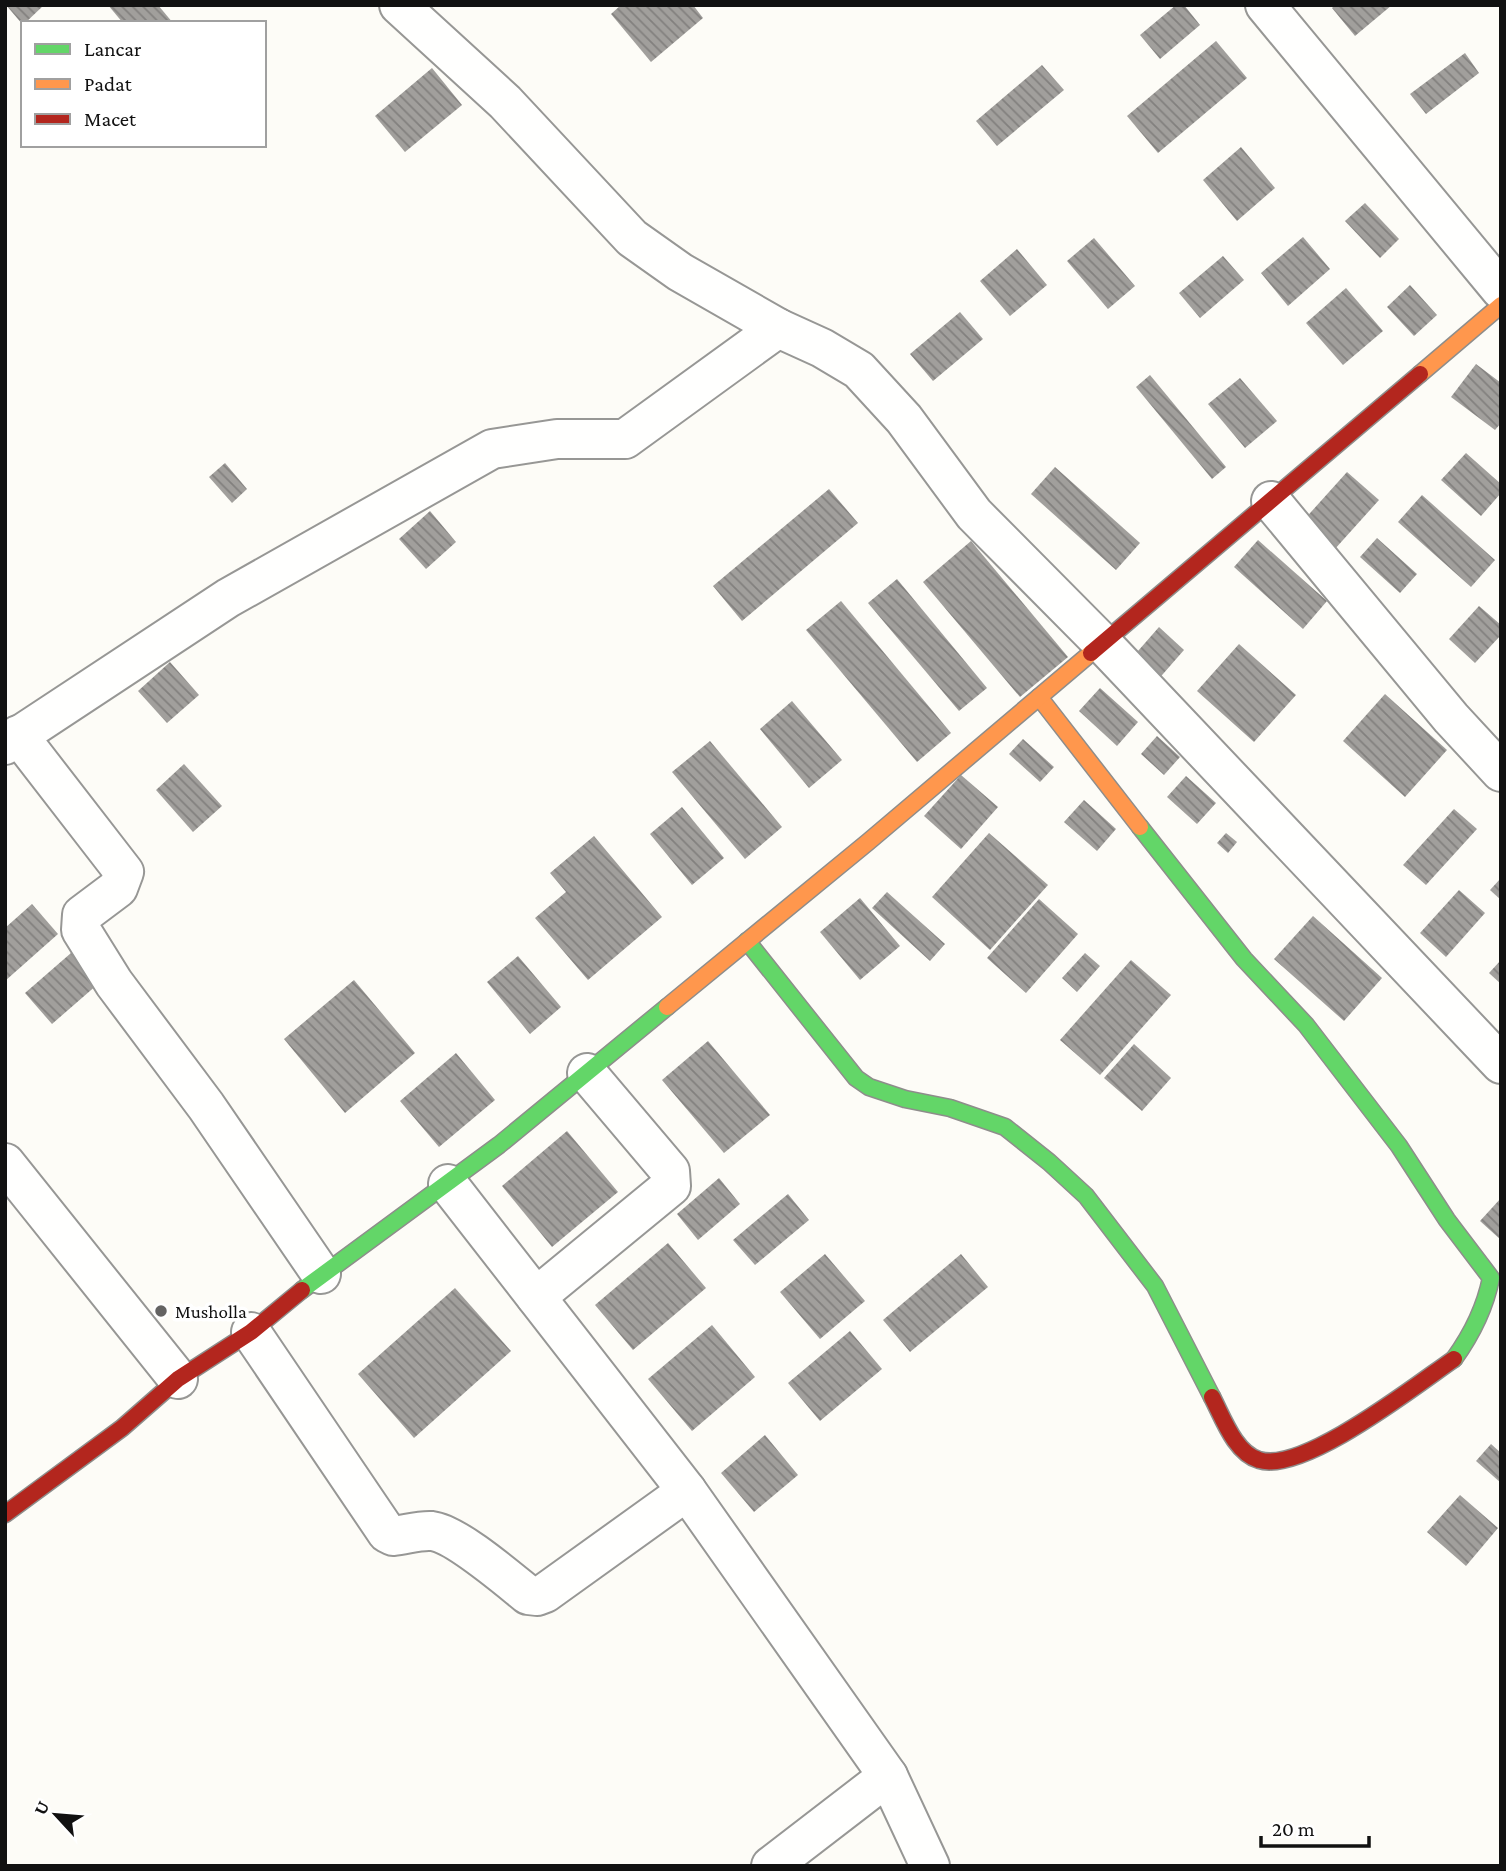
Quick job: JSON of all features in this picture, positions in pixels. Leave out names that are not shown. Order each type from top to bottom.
[{"type":"street","points":[[399,5],[505,102],[632,238],[680,272],[859,370],[904,419],[974,514],[1102,643],[1501,1064]]},
{"type":"street","points":[[1265,5],[1501,290]]},
{"type":"street","points":[[5,1514],[122,1428],[178,1379],[251,1332],[320,1274],[448,1184],[587,1073],[1039,697],[1501,304]]},
{"type":"street","points":[[320,1274],[206,1106],[114,983],[80,930],[82,915],[118,888],[124,872],[12,740],[228,598],[492,449],[557,439],[625,439],[778,328]]},
{"type":"street","points":[[1271,500],[1451,718],[1501,772]]},
{"type":"street","points":[[747,941],[856,1078],[869,1087],[905,1099],[950,1108],[1004,1127],[1049,1162],[1086,1196],[1155,1286],[1229,1430],[1245,1453],[1260,1461],[1294,1458],[1345,1434],[1455,1359],[1487,1300],[1491,1278],[1447,1220],[1399,1146],[1323,1047],[1244,959],[1039,697]]},
{"type":"street","points":[[536,1297],[671,1186],[670,1171],[587,1073]]},
{"type":"street","points":[[5,1163],[178,1379]]},
{"type":"street","points":[[448,1184],[688,1491],[888,1776],[930,1866]]},
{"type":"street","points":[[251,1332],[387,1533],[393,1536],[422,1531],[443,1534],[528,1595],[545,1593],[688,1491]]},
{"type":"street","points":[[771,1866],[888,1776]]},
{"type":"building","points":[[6,5],[44,5],[27,21],[21,23]]},
{"type":"building","points":[[108,5],[158,5],[171,21],[121,21]]},
{"type":"building","points":[[621,5],[693,5],[703,18],[651,62],[611,14]]},
{"type":"building","points":[[1176,5],[1184,5],[1200,25],[1160,59],[1140,35]]},
{"type":"building","points":[[1335,5],[1392,5],[1355,36],[1332,8]]},
{"type":"building","points":[[1216,41],[1247,78],[1158,153],[1127,116]]},
{"type":"building","points":[[1465,53],[1479,73],[1426,114],[1410,94]]},
{"type":"building","points":[[1042,65],[1064,90],[997,146],[976,121]]},
{"type":"building","points":[[432,68],[462,105],[405,152],[375,116]]},
{"type":"building","points":[[1241,147],[1275,188],[1237,221],[1203,180]]},
{"type":"building","points":[[1365,203],[1399,239],[1380,258],[1345,221]]},
{"type":"building","points":[[1303,237],[1330,269],[1288,306],[1261,273]]},
{"type":"building","points":[[1094,238],[1135,286],[1108,309],[1067,261]]},
{"type":"building","points":[[1017,249],[1047,285],[1010,316],[980,281]]},
{"type":"building","points":[[1223,256],[1244,280],[1200,318],[1179,293]]},
{"type":"building","points":[[1410,285],[1437,315],[1414,336],[1387,307]]},
{"type":"building","points":[[1346,288],[1383,331],[1343,365],[1306,323]]},
{"type":"building","points":[[960,312],[983,339],[933,381],[910,354]]},
{"type":"building","points":[[1476,364],[1501,383],[1501,423],[1495,430],[1451,397]]},
{"type":"building","points":[[1150,375],[1226,467],[1212,479],[1136,387]]},
{"type":"building","points":[[1240,378],[1277,421],[1245,448],[1208,404]]},
{"type":"building","points":[[1466,453],[1501,484],[1501,493],[1481,516],[1441,480]]},
{"type":"building","points":[[225,463],[247,489],[232,503],[209,477]]},
{"type":"building","points":[[1055,467],[1140,543],[1116,570],[1031,494]]},
{"type":"building","points":[[1347,472],[1379,500],[1334,550],[1302,522]]},
{"type":"building","points":[[829,489],[858,523],[742,621],[713,586]]},
{"type":"building","points":[[1422,495],[1495,560],[1471,587],[1398,522]]},
{"type":"building","points":[[430,511],[456,542],[426,569],[399,539]]},
{"type":"building","points":[[1377,538],[1417,574],[1400,593],[1360,557]]},
{"type":"building","points":[[1258,540],[1327,601],[1303,629],[1234,567]]},
{"type":"building","points":[[971,541],[1068,657],[1020,697],[923,582]]},
{"type":"building","points":[[897,579],[987,688],[959,711],[868,603]]},
{"type":"building","points":[[841,601],[951,733],[917,762],[806,630]]},
{"type":"building","points":[[1479,606],[1501,625],[1501,635],[1475,663],[1449,639]]},
{"type":"building","points":[[1159,627],[1184,650],[1156,682],[1131,659]]},
{"type":"building","points":[[1239,644],[1296,695],[1254,742],[1197,691]]},
{"type":"building","points":[[170,662],[199,695],[167,723],[138,691]]},
{"type":"building","points":[[1100,688],[1138,722],[1117,746],[1079,711]]},
{"type":"building","points":[[1385,694],[1447,750],[1405,797],[1343,741]]},
{"type":"building","points":[[792,701],[842,760],[809,788],[760,729]]},
{"type":"building","points":[[1157,736],[1180,757],[1164,775],[1141,754]]},
{"type":"building","points":[[1023,739],[1054,767],[1040,782],[1009,754]]},
{"type":"building","points":[[710,741],[782,827],[745,859],[672,772]]},
{"type":"building","points":[[184,764],[222,806],[193,832],[156,790]]},
{"type":"building","points":[[961,775],[998,807],[961,849],[924,816]]},
{"type":"building","points":[[1186,776],[1216,803],[1197,824],[1167,797]]},
{"type":"building","points":[[1084,800],[1116,829],[1097,851],[1064,822]]},
{"type":"building","points":[[682,807],[724,858],[692,885],[650,834]]},
{"type":"building","points":[[1454,809],[1477,829],[1426,885],[1403,865]]},
{"type":"building","points":[[989,833],[1048,885],[990,950],[932,897]]},
{"type":"building","points":[[1226,833],[1237,842],[1228,853],[1217,843]]},
{"type":"building","points":[[594,836],[662,917],[588,980],[535,918],[566,892],[550,873]]},
{"type":"building","points":[[1501,878],[1501,900],[1490,890]]},
{"type":"building","points":[[1459,890],[1485,913],[1446,957],[1420,933]]},
{"type":"building","points":[[887,892],[945,944],[930,961],[872,908]]},
{"type":"building","points":[[860,898],[900,946],[860,980],[820,932]]},
{"type":"building","points":[[1039,899],[1078,934],[1026,993],[987,958]]},
{"type":"building","points":[[32,904],[58,934],[5,981],[5,928]]},
{"type":"building","points":[[1313,916],[1382,978],[1344,1021],[1274,959]]},
{"type":"building","points":[[71,953],[98,984],[52,1024],[25,993]]},
{"type":"building","points":[[1085,953],[1100,966],[1077,992],[1062,978]]},
{"type":"building","points":[[518,956],[561,1007],[530,1034],[487,982]]},
{"type":"building","points":[[1131,960],[1171,995],[1100,1075],[1060,1040]]},
{"type":"building","points":[[1501,960],[1501,984],[1489,973]]},
{"type":"building","points":[[354,980],[415,1053],[345,1113],[284,1039]]},
{"type":"building","points":[[708,1041],[770,1115],[724,1153],[662,1080]]},
{"type":"building","points":[[1134,1044],[1171,1078],[1142,1111],[1104,1078]]},
{"type":"building","points":[[456,1053],[495,1100],[439,1147],[400,1101]]},
{"type":"building","points":[[567,1131],[618,1192],[552,1247],[502,1186]]},
{"type":"building","points":[[719,1178],[740,1204],[698,1240],[677,1214]]},
{"type":"building","points":[[788,1194],[809,1220],[755,1265],[733,1240]]},
{"type":"building","points":[[1501,1198],[1501,1240],[1480,1221]]},
{"type":"building","points":[[668,1243],[706,1288],[633,1350],[595,1305]]},
{"type":"building","points":[[825,1254],[865,1301],[820,1339],[780,1292]]},
{"type":"building","points":[[961,1254],[988,1287],[910,1352],[883,1320]]},
{"type":"building","points":[[455,1288],[511,1351],[414,1438],[358,1374]]},
{"type":"building","points":[[712,1325],[755,1377],[692,1431],[648,1379]]},
{"type":"building","points":[[850,1331],[882,1369],[820,1421],[788,1383]]},
{"type":"building","points":[[765,1435],[798,1475],[754,1512],[721,1473]]},
{"type":"building","points":[[1491,1444],[1501,1453],[1501,1483],[1476,1461]]},
{"type":"building","points":[[1460,1495],[1498,1528],[1466,1566],[1427,1532]]},
{"type":"traffic: fast","points":[[1140,827],[1244,959],[1306,1025],[1399,1146],[1447,1220],[1491,1278],[1477,1320],[1454,1359]]},
{"type":"traffic: fast","points":[[747,941],[856,1078],[869,1087],[905,1099],[950,1108],[1005,1127],[1086,1196],[1155,1286],[1212,1397]]},
{"type":"traffic: fast","points":[[302,1290],[499,1145],[667,1007]]},
{"type":"traffic: slow","points":[[1420,374],[1501,305]]},
{"type":"traffic: slow","points":[[667,1007],[868,842],[1091,653]]},
{"type":"traffic: slow","points":[[1039,697],[1140,827]]},
{"type":"traffic: jam","points":[[1091,653],[1420,374]]},
{"type":"traffic: jam","points":[[5,1514],[122,1428],[178,1379],[251,1332],[302,1290]]},
{"type":"traffic: jam","points":[[1212,1397],[1236,1443],[1243,1450],[1259,1460],[1278,1461],[1303,1454],[1330,1441],[1387,1406],[1454,1359]]},
{"type":"place","name":"Musholla","points":[[161,1311]]}]
